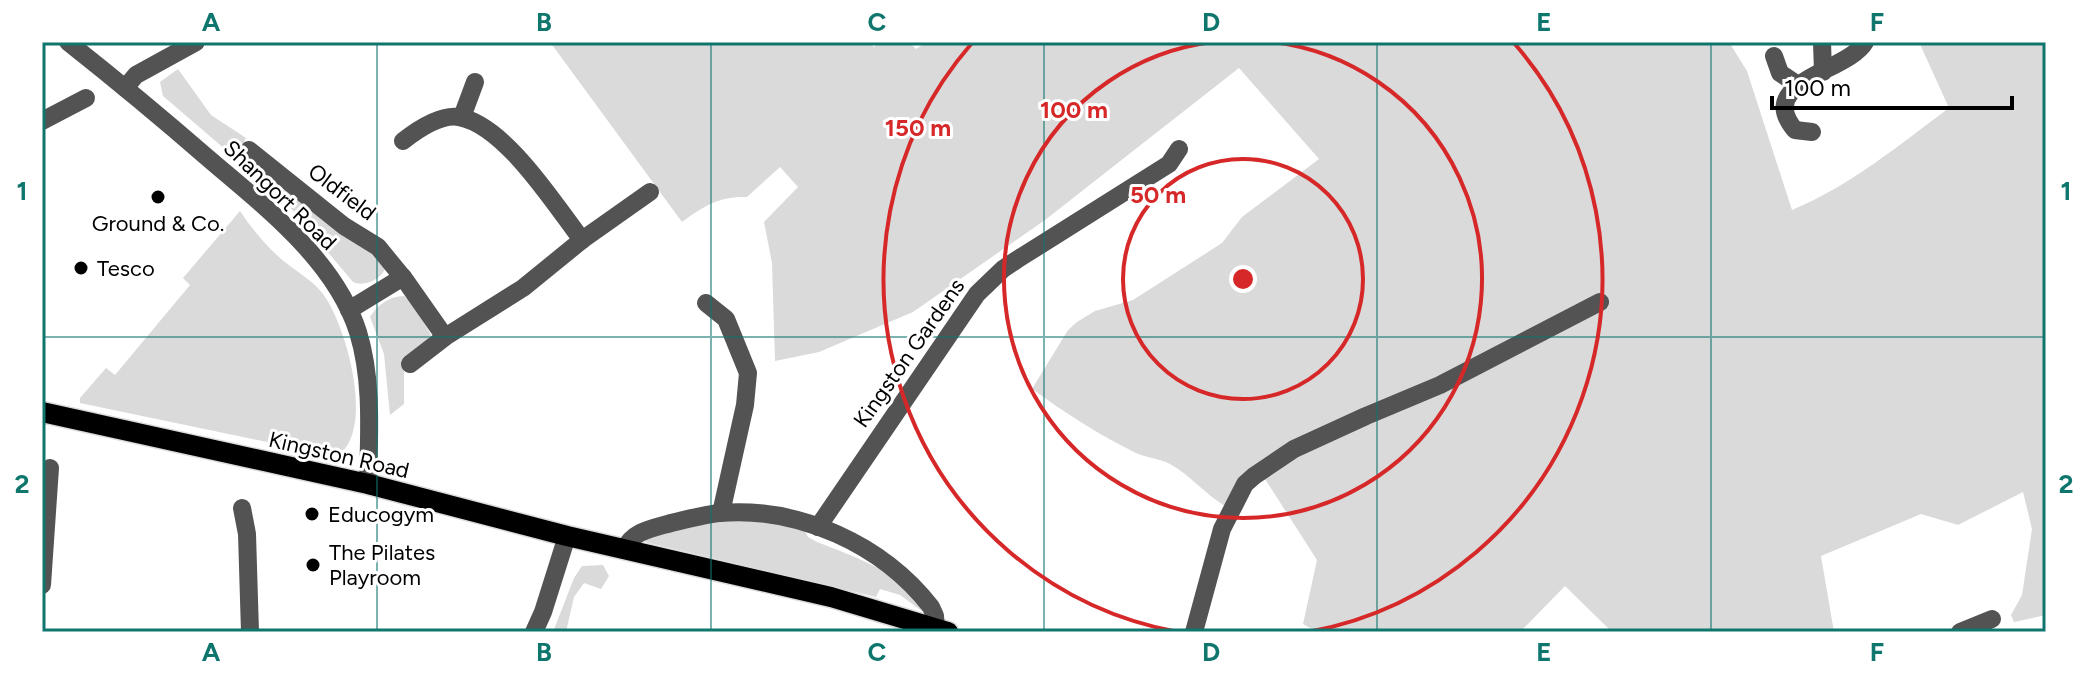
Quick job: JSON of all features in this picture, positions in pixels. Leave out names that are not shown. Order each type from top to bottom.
[{"type":"main road","name":"Kingston Road","points":[[42,412],[368,484],[567,536],[831,597],[942,630]]},
{"type":"street","name":"Shangort Road","points":[[68,42],[278,221],[323,268],[349,310],[367,372],[368,484]]},
{"type":"street","points":[[125,88],[136,75],[196,42]]},
{"type":"street","points":[[1822,42],[1823,72]]},
{"type":"street","points":[[1812,132],[1795,130],[1785,113],[1789,94],[1798,85],[1855,55],[1865,42]]},
{"type":"street","points":[[1774,56],[1780,73],[1798,85]]},
{"type":"street","points":[[462,117],[475,82]]},
{"type":"street","points":[[42,121],[86,98]]},
{"type":"street","points":[[403,141],[441,119],[462,117],[488,131],[519,158],[582,240]]},
{"type":"street","name":"Kingston Gardens","points":[[818,527],[977,294],[1018,259],[1169,164],[1179,149]]},
{"type":"street","name":"Oldfield","points":[[249,150],[344,226],[378,247],[445,337]]},
{"type":"street","points":[[410,364],[445,337],[523,288],[582,240],[650,192]]},
{"type":"street","points":[[349,310],[403,277]]},
{"type":"street","points":[[1194,632],[1222,529],[1245,484],[1254,476],[1294,449],[1440,385],[1600,302]]},
{"type":"street","points":[[706,303],[726,319],[748,373],[745,405],[721,513]]},
{"type":"street","points":[[42,585],[50,468]]},
{"type":"street","points":[[242,508],[247,534],[250,632]]},
{"type":"street","name":"Kingston Road","points":[[625,549],[634,536],[702,515],[769,515],[818,527],[888,562],[931,607],[942,630]]},
{"type":"street","points":[[534,632],[567,536]]},
{"type":"street","points":[[1960,632],[1992,619]]},
{"type":"shaded area","points":[[550,42],[869,42],[874,47],[881,42],[909,42],[916,49],[927,42],[1729,42],[1747,71],[1792,210],[1854,177],[1949,108],[1919,42],[2046,42],[2046,615],[2014,622],[2011,615],[2022,595],[2032,529],[2023,492],[1958,525],[1921,514],[1821,556],[1834,632],[1612,632],[1565,586],[1520,632],[1317,632],[1303,624],[1317,560],[1265,479],[1225,506],[1170,464],[1121,445],[1032,389],[1068,330],[1077,322],[1095,311],[1133,300],[1222,243],[1242,217],[1319,159],[1239,68],[1045,220],[913,312],[819,352],[775,361],[772,263],[764,222],[798,187],[780,167],[747,197],[712,203],[682,222]]},
{"type":"shaded area","points":[[178,69],[211,115],[246,138],[238,154],[379,258],[385,269],[376,279],[367,283],[353,282],[283,199],[163,96],[160,82]]},
{"type":"shaded area","points":[[240,211],[269,248],[308,279],[332,308],[347,350],[356,397],[351,438],[342,452],[272,443],[80,403],[80,398],[106,368],[115,375],[190,285],[183,278]]},
{"type":"shaded area","points":[[404,296],[413,304],[431,335],[404,367],[404,404],[390,415],[384,354],[370,317],[384,302]]},
{"type":"shaded area","points":[[709,521],[779,524],[805,531],[817,542],[862,560],[890,576],[914,597],[922,611],[900,595],[880,589],[876,597],[645,542],[646,538]]},
{"type":"shaded area","points":[[603,565],[609,576],[601,589],[584,583],[574,597],[566,632],[553,632],[574,578],[582,566]]},
{"type":"place","name":"Ground & Co.","points":[[158,197]]},
{"type":"place","name":"Tesco","points":[[81,268]]},
{"type":"place","name":"Educogym","points":[[312,514]]},
{"type":"place","name":"The Pilates Playroom","points":[[313,565]]}]
